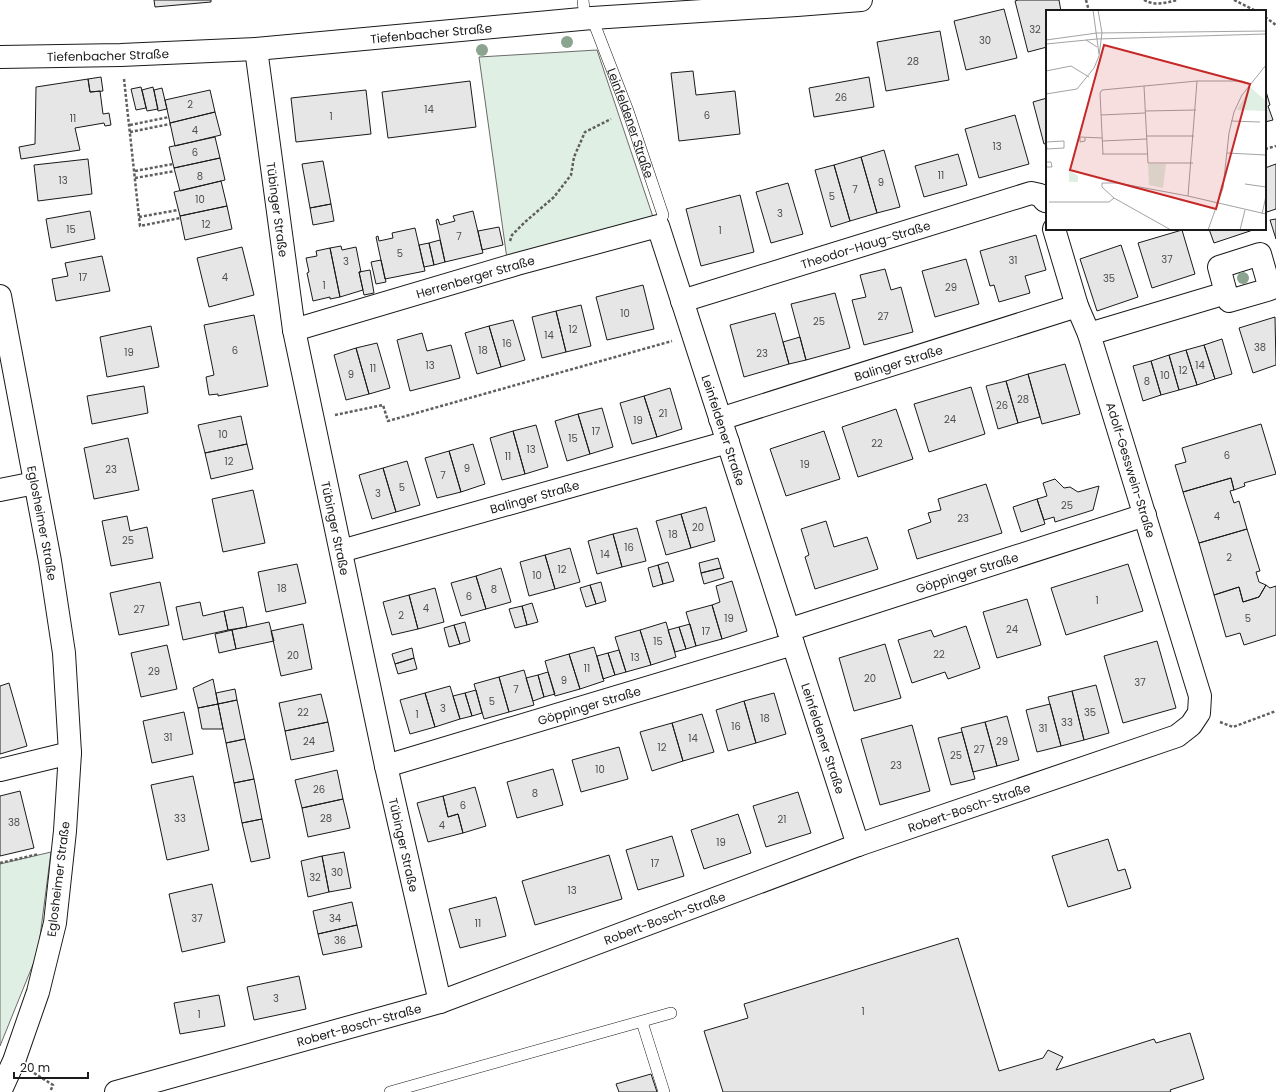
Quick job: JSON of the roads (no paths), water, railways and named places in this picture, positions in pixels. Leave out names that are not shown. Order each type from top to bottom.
[{"type":"street","name":"Tiefenbacher Straße","points":[[0,57],[121,55],[256,49],[587,12],[797,5],[861,0]]},
{"type":"street","name":"Tübinger Straße","points":[[256,49],[294,330],[386,766],[440,1002]]},
{"type":"street","name":"Theodor-Haug-Straße","points":[[682,301],[1031,194],[1040,195],[1046,203]]},
{"type":"street","name":"Herrenberger Straße","points":[[294,330],[517,264],[658,226]]},
{"type":"street","name":"Leinfeldener Straße","points":[[658,226],[858,845]]},
{"type":"street","name":"Adolf-Gesswein-Straße","points":[[1054,230],[1077,306],[1089,334],[1200,696],[1199,713]]},
{"type":"street","points":[[1089,334],[1226,293]]},
{"type":"street","name":"Eglosheimer Straße","points":[[0,296],[50,561],[64,653],[70,753],[63,848],[55,923],[38,992],[14,1061],[0,1092]]},
{"type":"street","name":"Balinger Straße","points":[[720,419],[1077,306]]},
{"type":"street","name":"Balinger Straße","points":[[341,551],[728,442]]},
{"type":"street","points":[[0,490],[35,483]]},
{"type":"street","name":"Göppinger Straße","points":[[386,766],[791,637],[1145,515]]},
{"type":"street","name":"Robert-Bosch-Straße","points":[[116,1092],[440,1002],[858,845],[1177,736],[1191,726],[1199,713]]},
{"type":"street","points":[[0,770],[70,753]]},
{"type":"lane","name":"Leinfeldener Straße","points":[[587,12],[628,111],[663,215],[658,226]]},
{"type":"lane","points":[[390,1092],[672,1013]]},
{"type":"lane","points":[[642,1022],[664,1092]]}]
